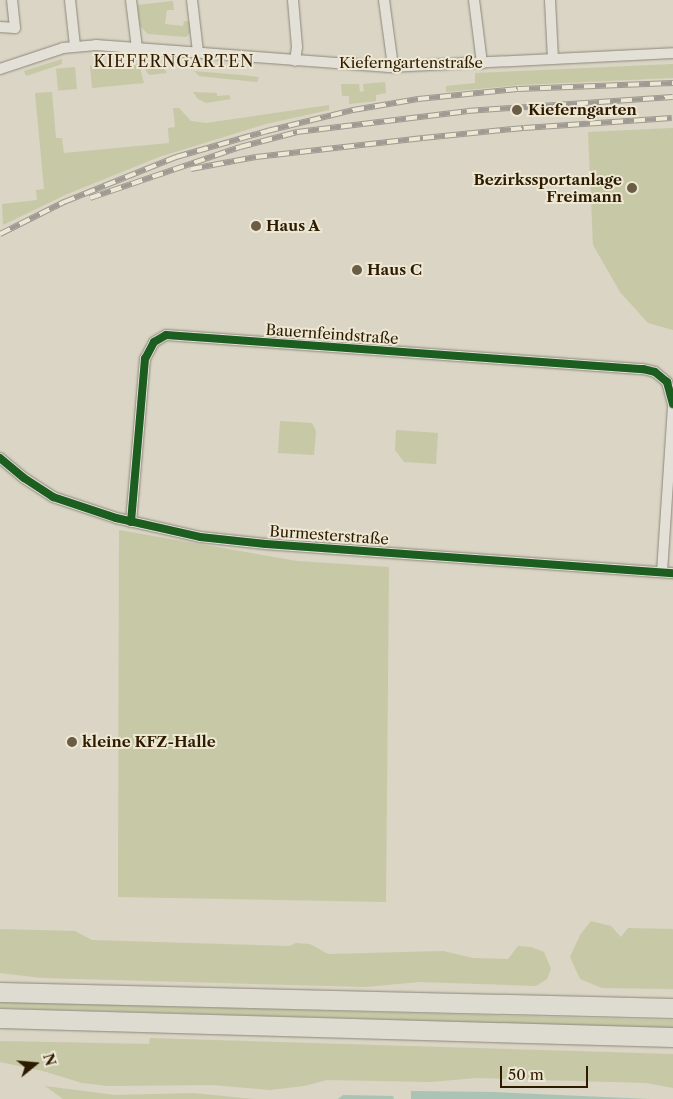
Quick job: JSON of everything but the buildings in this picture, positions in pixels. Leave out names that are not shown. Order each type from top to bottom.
[{"type":"highway","points":[[0,983],[27,992]]},
{"type":"highway","points":[[0,992],[673,1008]]},
{"type":"highway","points":[[0,1018],[673,1037]]},
{"type":"highway","points":[[628,1036],[651,1049],[673,1050]]},
{"type":"street","points":[[0,27],[15,28],[12,0]]},
{"type":"street","points":[[70,0],[75,46]]},
{"type":"street","points":[[131,0],[137,48]]},
{"type":"street","points":[[192,0],[198,52]]},
{"type":"street","points":[[293,0],[297,47],[295,61]]},
{"type":"street","points":[[384,0],[393,67]]},
{"type":"street","points":[[474,0],[482,64]]},
{"type":"street","points":[[550,0],[552,58]]},
{"type":"street","name":"Kieferngartenstraße","points":[[1,70],[50,51],[75,46],[96,45],[393,67],[673,53]]},
{"type":"street","name":"Bauernfeindstraße","points":[[131,522],[145,359],[154,342],[166,336],[643,369],[655,372],[666,382],[673,404]]},
{"type":"street","points":[[662,572],[673,408]]},
{"type":"street","name":"Burmesterstraße","points":[[0,458],[24,478],[53,496],[131,522],[200,537],[266,544],[673,573]]},
{"type":"shaded area","points":[[173,1],[174,10],[167,10],[165,24],[183,26],[184,21],[191,22],[191,32],[186,37],[148,34],[139,25],[137,5]]},
{"type":"shaded area","points":[[62,59],[62,64],[26,76],[24,71]]},
{"type":"shaded area","points":[[116,62],[139,64],[144,83],[92,88],[90,66],[106,63],[106,66],[116,66]]},
{"type":"shaded area","points":[[145,64],[162,65],[167,73],[150,75],[147,73]]},
{"type":"shaded area","points":[[673,64],[673,78],[520,85],[446,92],[446,86],[475,83],[475,73]]},
{"type":"shaded area","points":[[75,67],[77,89],[58,91],[56,69]]},
{"type":"shaded area","points":[[194,71],[259,77],[257,82],[199,76]]},
{"type":"shaded area","points":[[385,82],[386,93],[376,95],[376,101],[349,104],[349,96],[342,96],[341,84],[359,84],[360,92],[364,91],[363,84]]},
{"type":"shaded area","points":[[52,92],[56,138],[62,138],[64,153],[169,143],[168,128],[175,127],[173,108],[179,108],[191,121],[206,123],[329,105],[329,110],[266,124],[159,157],[65,195],[3,225],[2,204],[37,200],[36,190],[44,189],[35,93]]},
{"type":"shaded area","points":[[193,92],[217,93],[217,96],[229,95],[231,99],[206,103],[198,99]]},
{"type":"shaded area","name":"Bezirkssportanlage Freimann","points":[[673,128],[673,330],[648,323],[620,292],[593,245],[588,132]]},
{"type":"shaded area","points":[[280,421],[312,423],[316,431],[314,455],[278,453]]},
{"type":"shaded area","points":[[396,430],[438,433],[436,464],[404,462],[395,450]]},
{"type":"shaded area","points":[[119,530],[297,561],[389,567],[386,902],[118,897]]},
{"type":"shaded area","points":[[591,921],[611,926],[621,937],[628,928],[673,929],[673,989],[602,988],[580,979],[570,957],[580,935]]},
{"type":"shaded area","points":[[0,929],[75,931],[92,940],[290,946],[296,943],[310,944],[328,954],[443,951],[473,958],[508,959],[518,946],[531,947],[544,952],[551,969],[547,979],[536,986],[419,982],[366,987],[42,978],[0,973]]},
{"type":"shaded area","points":[[0,1002],[673,1020],[673,1028],[0,1008]]},
{"type":"shaded area","points":[[150,1038],[673,1054],[673,1088],[646,1083],[477,1078],[430,1082],[327,1080],[304,1086],[270,1090],[212,1085],[108,1086],[82,1083],[43,1071],[0,1062],[0,1041],[149,1044]]},
{"type":"shaded area","points":[[45,1086],[115,1095],[193,1093],[254,1099],[63,1099]]},
{"type":"shaded area","points":[[411,1091],[494,1092],[650,1099],[411,1099]]},
{"type":"shaded area","points":[[343,1095],[393,1096],[394,1099],[338,1099]]},
{"type":"railway","points":[[0,234],[64,202],[176,157],[267,131],[353,110],[418,99],[518,89],[673,83]]},
{"type":"railway","points":[[90,198],[240,147],[297,132],[467,111],[673,97]]},
{"type":"railway","points":[[191,169],[256,157],[423,138],[524,128],[672,118]]},
{"type":"cycle path","points":[[131,522],[145,359],[154,342],[166,335],[643,369],[655,372],[667,382],[673,404]]},
{"type":"cycle path","points":[[0,458],[24,478],[53,497],[116,518],[200,537],[266,544],[673,573]]},
{"type":"place","name":"Kieferngarten","points":[[517,110]]},
{"type":"place","name":"Bezirkssportanlage Freimann","points":[[632,188]]},
{"type":"place","name":"Haus A","points":[[256,226]]},
{"type":"place","name":"Haus C","points":[[357,270]]},
{"type":"place","name":"kleine KFZ-Halle","points":[[72,742]]},
{"type":"district","name":"KIEFERNGARTEN","points":[[174,61]]}]
